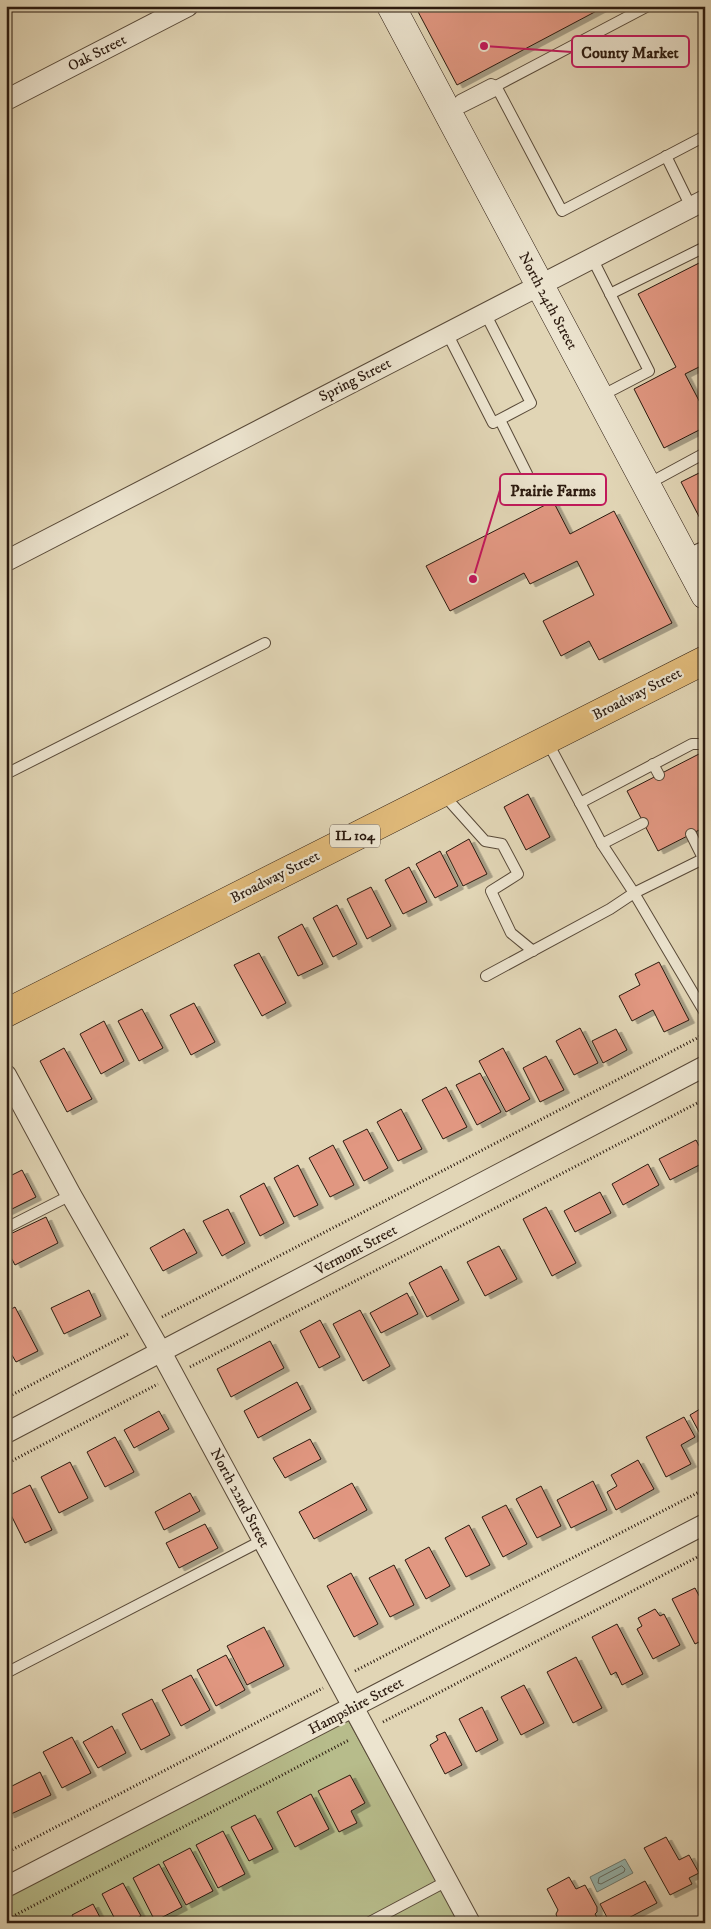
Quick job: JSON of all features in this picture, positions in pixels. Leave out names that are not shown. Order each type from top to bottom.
[{"type":"main road","name":"North 24th Street","points":[[391,6],[452,109],[540,285],[646,485],[694,551],[705,595]]},
{"type":"main road","name":"Broadway Street","points":[[6,1013],[705,660]]},
{"type":"street","name":"Oak Street","points":[[6,100],[188,6]]},
{"type":"street","name":"Spring Street","points":[[6,561],[698,204]]},
{"type":"street","name":"Vermont Street","points":[[6,1433],[705,1066]]},
{"type":"street","name":"North 22nd Street","points":[[6,1075],[71,1195],[174,1375],[470,1923]]},
{"type":"street","name":"Hampshire Street","points":[[6,1887],[705,1524]]},
{"type":"lane","points":[[496,86],[648,6]]},
{"type":"lane","points":[[452,109],[460,100],[491,84],[496,86],[562,211],[705,136]]},
{"type":"lane","points":[[666,156],[698,204]]},
{"type":"lane","points":[[610,294],[705,247]]},
{"type":"lane","points":[[592,258],[649,371],[599,397]]},
{"type":"lane","points":[[447,332],[493,423],[500,420],[531,403],[486,313]]},
{"type":"lane","points":[[500,420],[527,474]]},
{"type":"lane","points":[[646,485],[705,453]]},
{"type":"lane","points":[[6,774],[265,643]]},
{"type":"lane","points":[[547,740],[602,844],[634,893],[705,1013]]},
{"type":"lane","points":[[580,803],[692,744],[705,744]]},
{"type":"lane","points":[[653,764],[659,775]]},
{"type":"lane","points":[[442,793],[485,841],[502,844],[518,874],[491,891],[511,933],[533,951]]},
{"type":"lane","points":[[602,844],[643,823]]},
{"type":"lane","points":[[486,976],[610,909],[634,893],[704,858],[691,834]]},
{"type":"lane","points":[[6,1228],[71,1195]]},
{"type":"lane","points":[[6,1673],[263,1540]]},
{"type":"lane","points":[[368,1923],[447,1881]]},
{"type":"path","points":[[6,1398],[705,1034]]},
{"type":"path","points":[[6,1464],[705,1099]]},
{"type":"green space","points":[[348,1720],[459,1923],[6,1923],[6,1898]]},
{"type":"water","points":[[625,1859],[633,1873],[597,1892],[590,1877]]},
{"type":"building","points":[[415,6],[606,6],[457,85]]},
{"type":"building","points":[[705,260],[705,364],[685,374],[705,412],[705,427],[664,448],[634,389],[676,367],[638,294]]},
{"type":"building","points":[[705,470],[705,528],[681,482]]},
{"type":"building","points":[[553,501],[570,534],[614,511],[672,623],[599,660],[589,641],[561,656],[543,621],[594,595],[577,561],[530,584],[524,573],[450,611],[426,566]]},
{"type":"building","points":[[699,754],[705,766],[705,827],[658,851],[627,791]]},
{"type":"building","points":[[528,794],[550,837],[526,850],[504,807]]},
{"type":"building","points":[[469,839],[487,874],[463,886],[446,852]]},
{"type":"building","points":[[440,851],[458,886],[435,898],[416,864]]},
{"type":"building","points":[[409,867],[427,902],[403,914],[385,880]]},
{"type":"building","points":[[371,887],[391,926],[367,939],[347,899]]},
{"type":"building","points":[[337,905],[357,944],[333,957],[313,918]]},
{"type":"building","points":[[302,924],[323,964],[298,976],[278,937]]},
{"type":"building","points":[[259,953],[286,1003],[262,1016],[234,965]]},
{"type":"building","points":[[659,962],[689,1020],[664,1032],[653,1010],[632,1021],[619,996],[640,985],[635,974]]},
{"type":"building","points":[[194,1003],[215,1042],[191,1055],[170,1015]]},
{"type":"building","points":[[142,1009],[163,1048],[139,1061],[118,1021]]},
{"type":"building","points":[[104,1021],[124,1061],[101,1074],[80,1034]]},
{"type":"building","points":[[580,1028],[598,1063],[574,1075],[556,1041]]},
{"type":"building","points":[[616,1029],[627,1050],[603,1063],[592,1041]]},
{"type":"building","points":[[64,1048],[92,1099],[67,1112],[40,1061]]},
{"type":"building","points":[[503,1048],[530,1099],[506,1112],[479,1061]]},
{"type":"building","points":[[546,1056],[564,1090],[540,1102],[523,1068]]},
{"type":"building","points":[[480,1073],[501,1112],[477,1125],[456,1085]]},
{"type":"building","points":[[446,1087],[467,1127],[443,1139],[422,1100]]},
{"type":"building","points":[[401,1109],[422,1149],[398,1161],[377,1122]]},
{"type":"building","points":[[367,1129],[388,1168],[364,1181],[343,1141]]},
{"type":"building","points":[[696,1140],[705,1157],[705,1162],[670,1180],[659,1159]]},
{"type":"building","points":[[333,1145],[354,1185],[330,1197],[309,1158]]},
{"type":"building","points":[[648,1164],[659,1185],[623,1205],[612,1184]]},
{"type":"building","points":[[298,1165],[318,1205],[294,1217],[274,1178]]},
{"type":"building","points":[[22,1170],[36,1197],[6,1212],[6,1178]]},
{"type":"building","points":[[264,1183],[284,1223],[260,1236],[240,1196]]},
{"type":"building","points":[[600,1192],[611,1213],[575,1232],[564,1211]]},
{"type":"building","points":[[546,1207],[576,1263],[552,1276],[523,1219]]},
{"type":"building","points":[[228,1209],[245,1243],[222,1256],[203,1221]]},
{"type":"building","points":[[46,1217],[58,1243],[15,1265],[6,1248],[6,1236]]},
{"type":"building","points":[[184,1229],[197,1253],[163,1271],[150,1248]]},
{"type":"building","points":[[499,1246],[517,1279],[485,1296],[467,1262]]},
{"type":"building","points":[[441,1266],[459,1300],[427,1317],[409,1283]]},
{"type":"building","points":[[89,1290],[101,1316],[64,1334],[51,1308]]},
{"type":"building","points":[[407,1293],[418,1314],[381,1333],[370,1313]]},
{"type":"building","points":[[15,1307],[38,1351],[16,1362],[6,1345],[6,1312]]},
{"type":"building","points":[[360,1310],[390,1366],[363,1381],[333,1324]]},
{"type":"building","points":[[320,1320],[340,1357],[319,1368],[300,1331]]},
{"type":"building","points":[[270,1341],[284,1368],[231,1397],[217,1369]]},
{"type":"building","points":[[297,1382],[311,1409],[258,1438],[244,1411]]},
{"type":"building","points":[[705,1406],[705,1443],[690,1415]]},
{"type":"building","points":[[159,1411],[169,1429],[134,1448],[124,1430]]},
{"type":"building","points":[[684,1417],[695,1437],[681,1445],[691,1464],[666,1477],[646,1437]]},
{"type":"building","points":[[115,1437],[134,1472],[105,1487],[87,1452]]},
{"type":"building","points":[[310,1439],[321,1459],[285,1478],[273,1458]]},
{"type":"building","points":[[638,1460],[654,1489],[616,1510],[607,1492],[617,1486],[611,1475]]},
{"type":"building","points":[[70,1462],[88,1498],[59,1513],[41,1477]]},
{"type":"building","points":[[593,1481],[607,1510],[571,1528],[557,1500]]},
{"type":"building","points":[[352,1483],[367,1510],[314,1539],[299,1512]]},
{"type":"building","points":[[30,1485],[52,1530],[25,1543],[6,1505],[6,1497]]},
{"type":"building","points":[[541,1486],[561,1526],[537,1538],[516,1499]]},
{"type":"building","points":[[190,1493],[200,1511],[164,1530],[155,1512]]},
{"type":"building","points":[[506,1505],[527,1544],[503,1557],[482,1517]]},
{"type":"building","points":[[205,1524],[218,1548],[179,1568],[166,1543]]},
{"type":"building","points":[[469,1525],[490,1565],[466,1577],[445,1538]]},
{"type":"building","points":[[429,1547],[450,1586],[426,1599],[405,1560]]},
{"type":"building","points":[[394,1565],[414,1605],[390,1617],[369,1578]]},
{"type":"building","points":[[351,1573],[378,1624],[354,1637],[327,1586]]},
{"type":"building","points":[[695,1588],[705,1607],[705,1639],[695,1644],[672,1599]]},
{"type":"building","points":[[655,1609],[660,1616],[664,1614],[680,1645],[653,1659],[637,1629],[642,1626],[638,1618]]},
{"type":"building","points":[[617,1624],[643,1674],[622,1685],[616,1672],[611,1675],[592,1637]]},
{"type":"building","points":[[264,1627],[284,1666],[247,1685],[227,1646]]},
{"type":"building","points":[[226,1655],[245,1690],[216,1706],[197,1670]]},
{"type":"building","points":[[576,1657],[602,1708],[573,1723],[547,1672]]},
{"type":"building","points":[[191,1675],[210,1710],[181,1726],[162,1690]]},
{"type":"building","points":[[524,1685],[544,1723],[521,1735],[501,1697]]},
{"type":"building","points":[[152,1699],[170,1735],[141,1750],[122,1714]]},
{"type":"building","points":[[482,1707],[498,1740],[476,1752],[459,1719]]},
{"type":"building","points":[[112,1726],[126,1753],[98,1768],[83,1742]]},
{"type":"building","points":[[445,1732],[462,1765],[445,1774],[430,1745],[438,1740],[436,1736]]},
{"type":"building","points":[[72,1737],[91,1773],[62,1788],[43,1752]]},
{"type":"building","points":[[40,1772],[51,1795],[9,1815],[6,1808],[6,1789]]},
{"type":"building","points":[[350,1775],[365,1803],[351,1811],[357,1823],[339,1832],[318,1791]]},
{"type":"building","points":[[311,1794],[329,1829],[295,1847],[277,1812]]},
{"type":"building","points":[[255,1815],[273,1849],[249,1861],[231,1827]]},
{"type":"building","points":[[223,1831],[245,1874],[218,1888],[196,1845]]},
{"type":"building","points":[[666,1837],[679,1860],[689,1855],[699,1873],[689,1878],[692,1884],[670,1895],[644,1848]]},
{"type":"building","points":[[190,1848],[213,1891],[186,1905],[163,1862]]},
{"type":"building","points":[[159,1864],[182,1907],[155,1921],[133,1878]]},
{"type":"building","points":[[569,1877],[576,1889],[585,1885],[597,1907],[595,1914],[600,1923],[559,1923],[556,1914],[558,1910],[547,1889]]},
{"type":"building","points":[[645,1881],[657,1903],[619,1923],[610,1923],[600,1904]]},
{"type":"building","points":[[123,1883],[141,1916],[128,1923],[117,1923],[102,1894]]},
{"type":"building","points":[[93,1904],[103,1923],[76,1923],[72,1915]]},
{"type":"place","name":"County Market","points":[[484,46]]},
{"type":"place","name":"Prairie Farms","points":[[473,579]]}]
